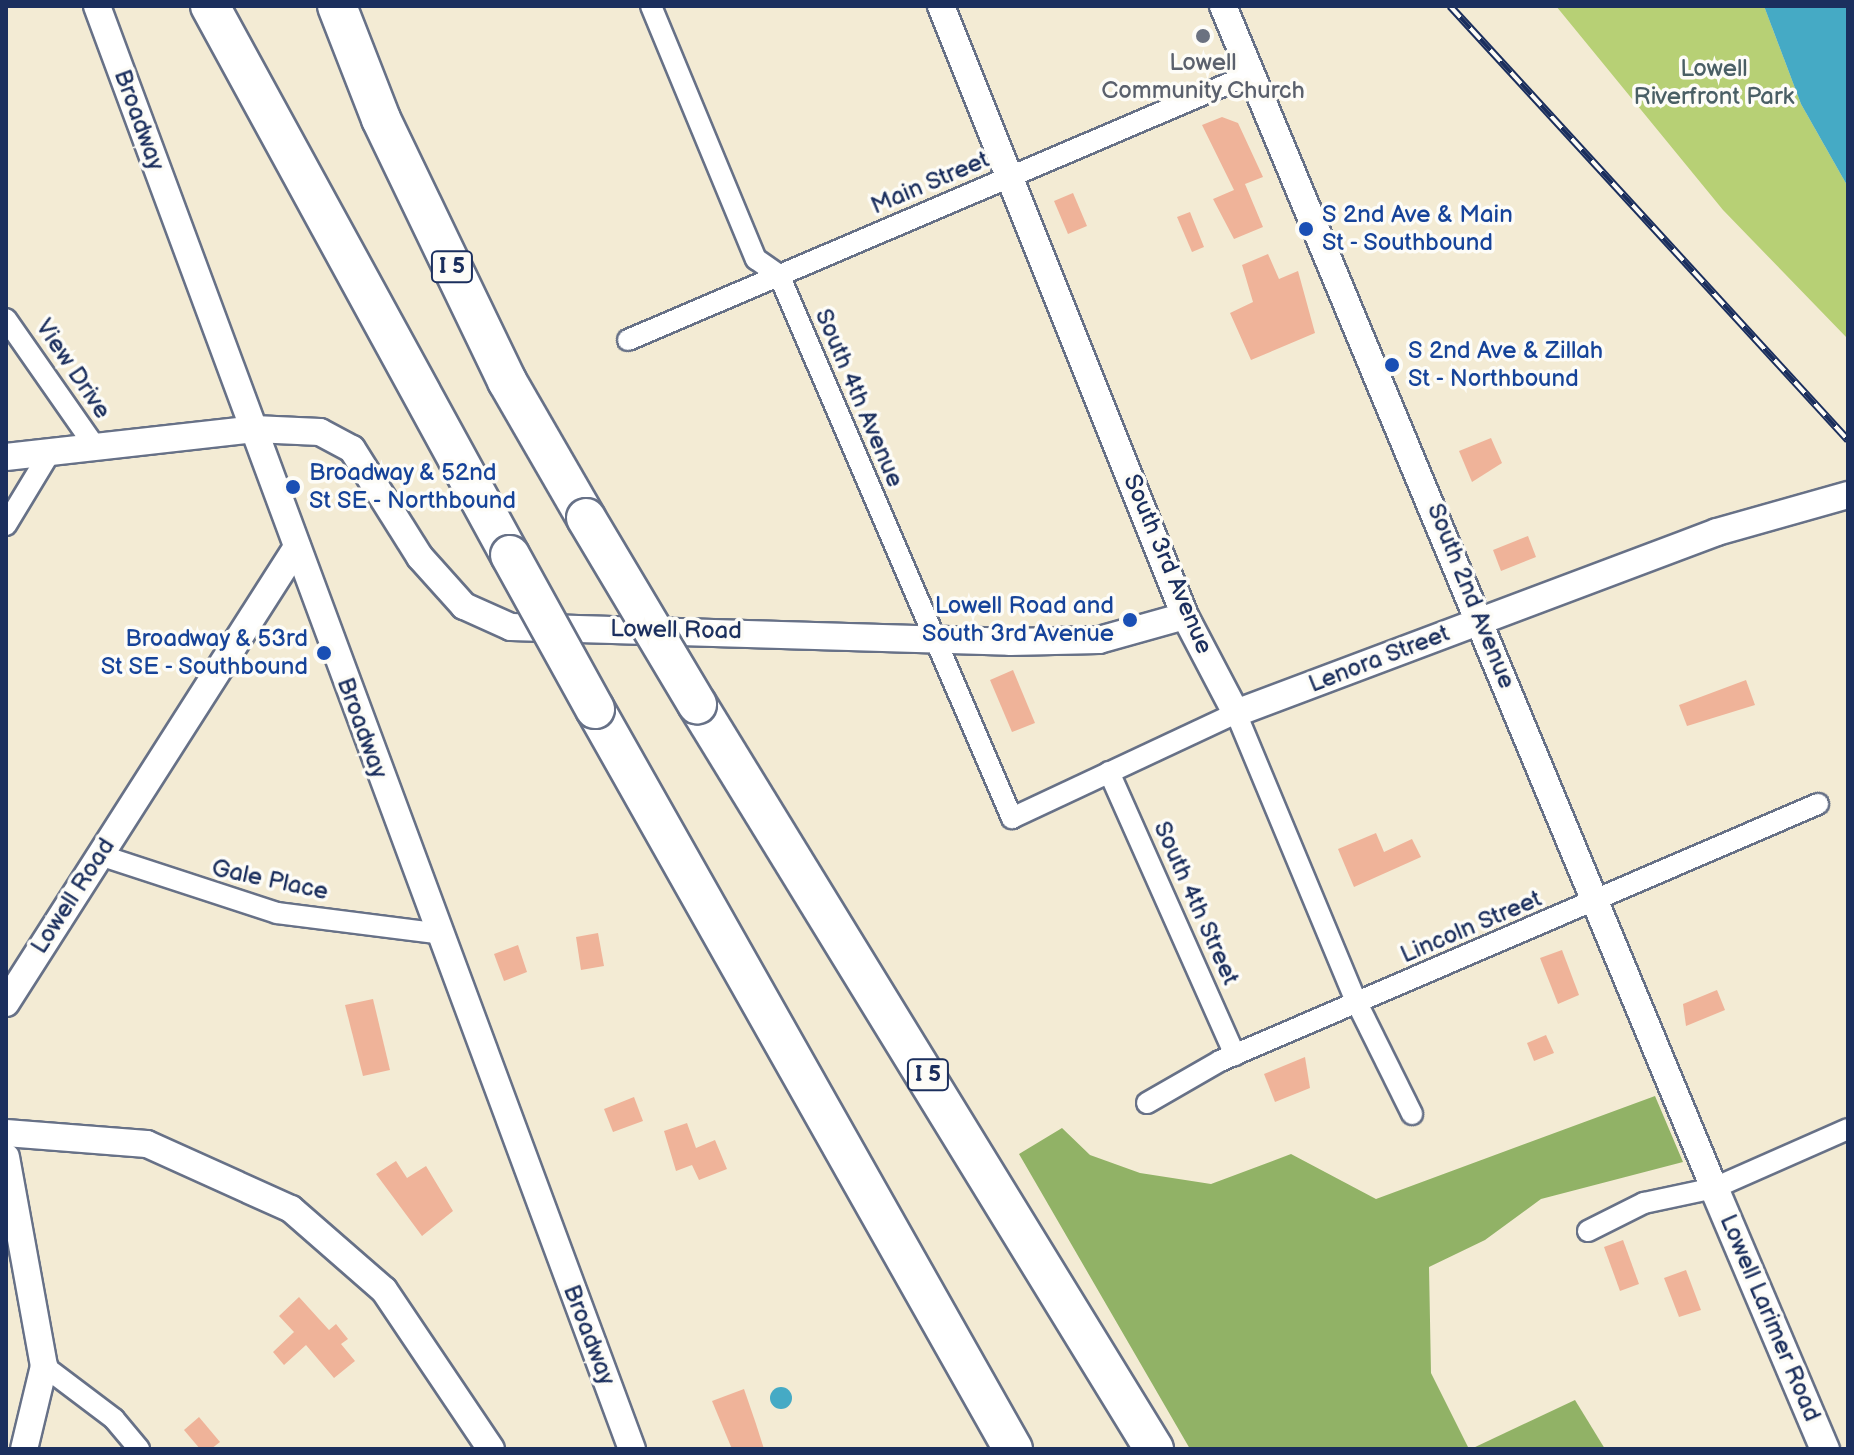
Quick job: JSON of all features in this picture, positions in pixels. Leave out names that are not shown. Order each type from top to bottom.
[{"type":"highway","points":[[210,6],[595,709],[1013,1449]]},
{"type":"highway","name":"I 5","points":[[337,6],[381,119],[507,381],[697,704],[1154,1449]]},
{"type":"main road","name":"Lowell Larimer Road","points":[[1714,1188],[1825,1449]]},
{"type":"street","name":"Broadway","points":[[97,6],[436,933],[632,1449]]},
{"type":"street","name":"South 4th Avenue","points":[[651,6],[756,259],[779,275],[1012,818]]},
{"type":"street","name":"South 3rd Avenue","points":[[941,6],[1012,177],[1185,616],[1236,713],[1357,1003],[1412,1114]]},
{"type":"street","name":"South 2nd Avenue","points":[[1223,6],[1482,621],[1714,1188]]},
{"type":"street","name":"Main Street","points":[[628,340],[1251,74]]},
{"type":"street","name":"View Drive","points":[[6,319],[96,448]]},
{"type":"street","name":"Lowell Road","points":[[6,457],[254,429],[320,432],[352,449],[420,557],[464,606],[511,627],[1099,640],[1185,616]]},
{"type":"street","points":[[6,525],[49,454]]},
{"type":"street","name":"Lenora Street","points":[[1012,818],[1236,713],[1717,532],[1848,495]]},
{"type":"street","name":"Lowell Road","points":[[6,1003],[297,547]]},
{"type":"street","name":"South 4th Street","points":[[1109,772],[1235,1055]]},
{"type":"street","name":"Lincoln Street","points":[[1147,1103],[1235,1055],[1595,903],[1818,804]]},
{"type":"street","name":"Gale Place","points":[[100,855],[277,913],[436,933]]},
{"type":"street","points":[[1588,1231],[1644,1203],[1714,1188],[1848,1129]]},
{"type":"street","points":[[6,1133],[147,1144],[262,1190],[384,1290],[491,1449]]},
{"type":"street","points":[[6,1157],[44,1366],[24,1449]]},
{"type":"street","points":[[44,1366],[114,1419],[139,1449]]},
{"type":"green space","name":"Lowell Riverfront Park","points":[[1556,6],[1764,6],[1801,104],[1848,187],[1848,339],[1723,210]]},
{"type":"green space","points":[[1655,1096],[1683,1162],[1541,1199],[1485,1240],[1429,1267],[1431,1373],[1469,1449],[1190,1449],[1019,1154],[1062,1128],[1090,1155],[1140,1173],[1211,1184],[1291,1154],[1376,1199]]},
{"type":"green space","points":[[1575,1400],[1605,1449],[1471,1449]]},
{"type":"water","points":[[1764,6],[1848,6],[1848,187],[1801,104]]},
{"type":"water","points":[[781,1387],[792,1398],[781,1409],[770,1398]]},
{"type":"building","points":[[1222,117],[1238,123],[1263,177],[1245,184],[1263,227],[1234,239],[1213,199],[1234,190],[1202,125]]},
{"type":"building","points":[[1073,193],[1087,226],[1068,234],[1054,201]]},
{"type":"building","points":[[1190,212],[1204,247],[1192,252],[1177,217]]},
{"type":"building","points":[[1268,254],[1279,279],[1298,271],[1315,333],[1251,360],[1230,313],[1253,302],[1242,265]]},
{"type":"building","points":[[1491,438],[1502,463],[1472,482],[1459,451]]},
{"type":"building","points":[[1528,536],[1536,557],[1501,571],[1493,550]]},
{"type":"building","points":[[1013,670],[1035,723],[1012,732],[990,680]]},
{"type":"building","points":[[1746,680],[1755,705],[1687,726],[1679,705]]},
{"type":"building","points":[[1376,833],[1384,852],[1412,839],[1421,857],[1354,887],[1338,849]]},
{"type":"building","points":[[598,933],[604,966],[581,970],[576,937]]},
{"type":"building","points":[[518,945],[527,972],[504,981],[494,954]]},
{"type":"building","points":[[1562,950],[1579,995],[1558,1004],[1540,958]]},
{"type":"building","points":[[1717,990],[1725,1010],[1686,1026],[1683,1004]]},
{"type":"building","points":[[373,999],[390,1070],[363,1076],[345,1005]]},
{"type":"building","points":[[1546,1035],[1554,1053],[1534,1061],[1527,1043]]},
{"type":"building","points":[[1305,1057],[1310,1088],[1275,1102],[1264,1074]]},
{"type":"building","points":[[634,1097],[643,1121],[613,1132],[604,1109]]},
{"type":"building","points":[[687,1123],[696,1148],[715,1140],[727,1169],[699,1180],[692,1165],[676,1171],[664,1131]]},
{"type":"building","points":[[396,1161],[407,1178],[426,1166],[453,1211],[422,1236],[376,1174]]},
{"type":"building","points":[[1623,1240],[1639,1284],[1620,1291],[1604,1247]]},
{"type":"building","points":[[1686,1270],[1701,1310],[1679,1317],[1664,1278]]},
{"type":"building","points":[[299,1297],[329,1330],[336,1324],[348,1339],[341,1344],[355,1361],[334,1378],[306,1345],[284,1365],[273,1352],[294,1332],[279,1316]]},
{"type":"building","points":[[744,1389],[764,1449],[732,1449],[712,1401]]},
{"type":"building","points":[[199,1417],[220,1442],[211,1449],[200,1449],[184,1430]]},
{"type":"railway","points":[[1450,6],[1848,440]]},
{"type":"place","name":"Lowell Community Church","points":[[1203,36]]},
{"type":"place","name":"S 2nd Ave & Main St - Southbound","points":[[1306,229]]},
{"type":"place","name":"S 2nd Ave & Zillah St - Northbound","points":[[1392,365]]},
{"type":"place","name":"Broadway & 52nd St SE - Northbound","points":[[293,487]]},
{"type":"place","name":"Lowell Road and South 3rd Avenue","points":[[1130,620]]},
{"type":"place","name":"Broadway & 53rd St SE - Southbound","points":[[324,653]]}]
